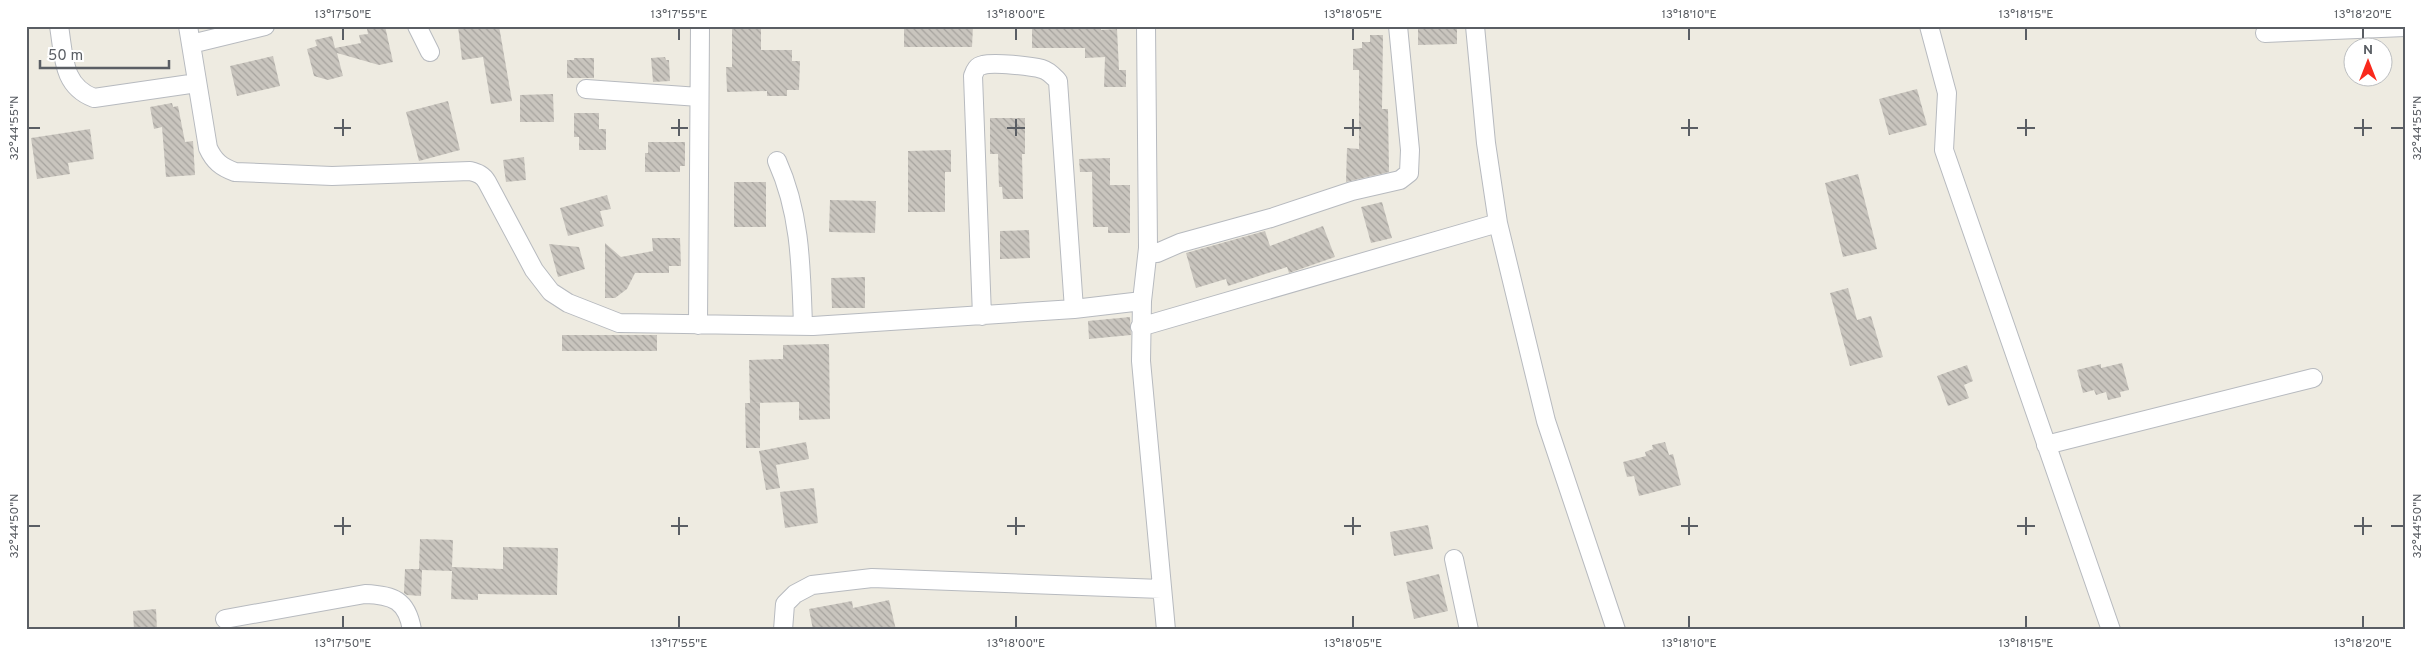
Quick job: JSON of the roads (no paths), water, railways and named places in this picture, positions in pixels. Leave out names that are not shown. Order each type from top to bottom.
[{"type":"street","points":[[59,26],[67,75],[76,88],[84,94],[94,98],[197,83]]},
{"type":"street","points":[[265,26],[189,35],[208,148],[213,159],[222,167],[235,172],[332,176],[477,172],[484,176],[534,270],[550,292],[568,303],[619,323],[803,326],[982,316],[1074,309],[1142,301]]},
{"type":"street","points":[[417,26],[430,52]]},
{"type":"street","points":[[1146,26],[1148,248],[1140,327],[1166,630]]},
{"type":"street","points":[[1148,248],[1157,252],[1180,243],[1271,218],[1352,191],[1400,180],[1409,173],[1410,150],[1398,26]]},
{"type":"street","points":[[1475,26],[1486,143],[1498,223],[1546,422],[1616,630]]},
{"type":"street","points":[[1929,26],[1947,93],[1944,150],[2111,630]]},
{"type":"street","points":[[695,27],[699,97],[698,325]]},
{"type":"street","points":[[2265,33],[2405,27]]},
{"type":"street","points":[[982,316],[973,76],[975,70],[981,65],[990,64],[1042,69],[1052,74],[1058,81],[1074,309]]},
{"type":"street","points":[[586,89],[699,97]]},
{"type":"street","points":[[777,161],[787,183],[800,242],[803,326]]},
{"type":"street","points":[[1140,327],[1498,223]]},
{"type":"street","points":[[2046,445],[2313,378]]},
{"type":"street","points":[[1454,559],[1469,630]]},
{"type":"street","points":[[783,630],[782,620],[785,604],[795,594],[812,585],[872,578],[1162,589]]},
{"type":"street","points":[[224,619],[365,594],[383,594],[399,601],[410,615],[412,630]]}]
